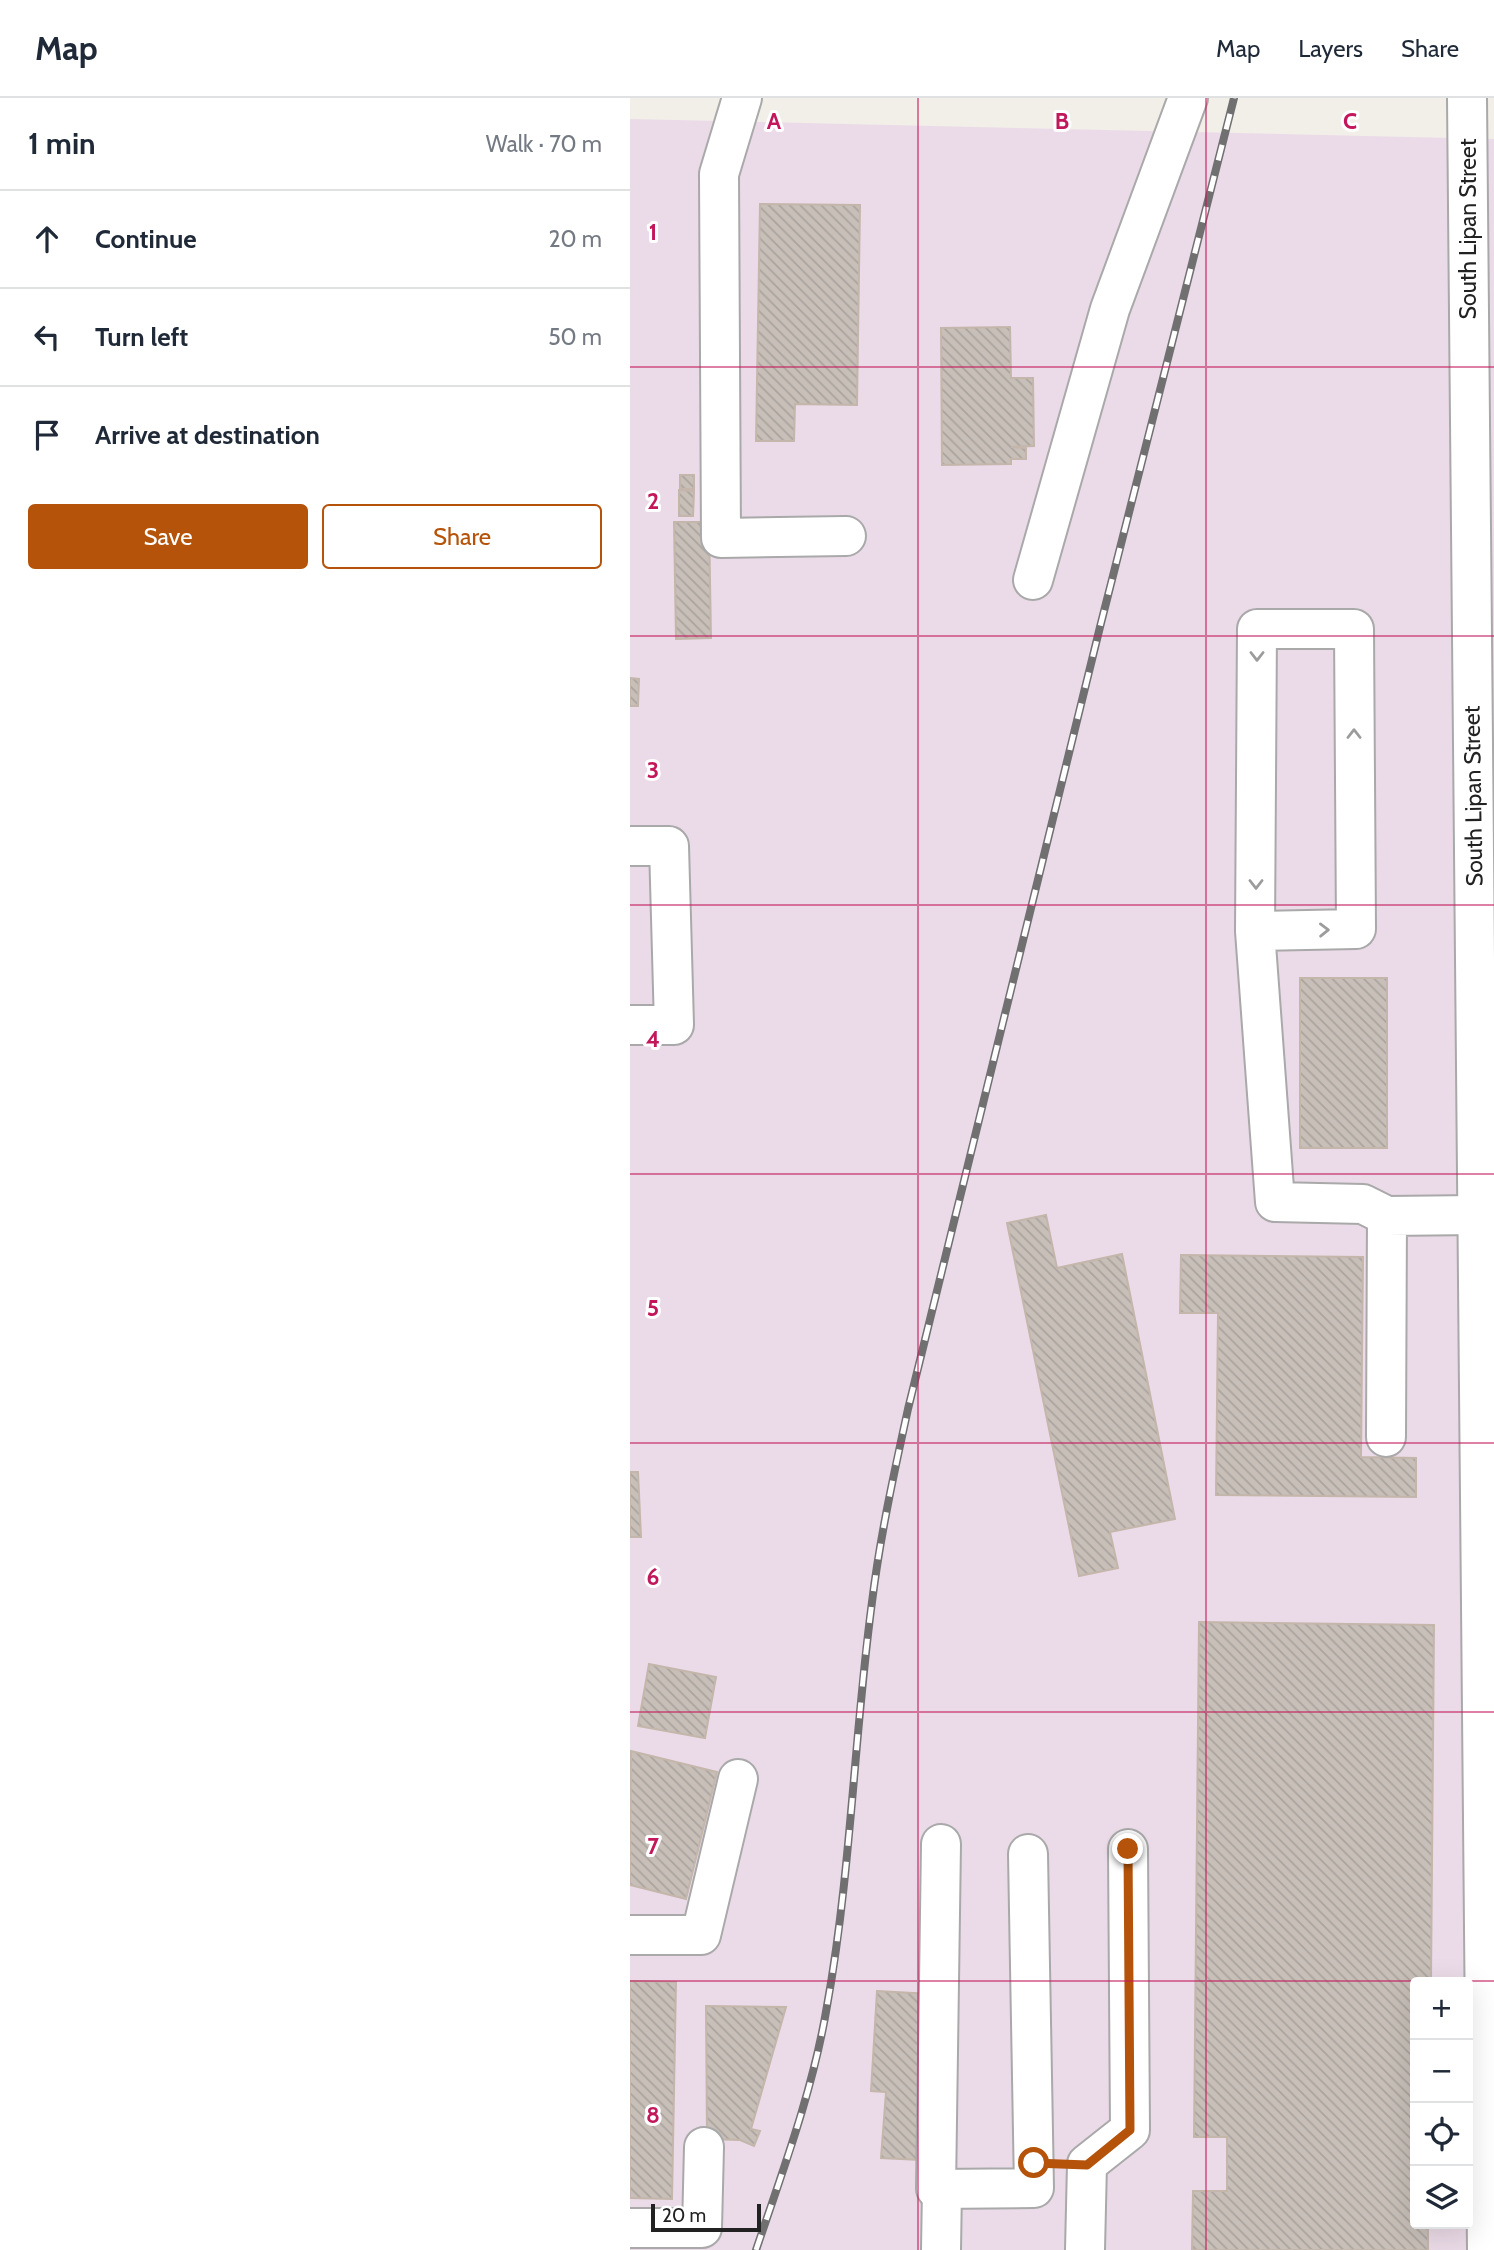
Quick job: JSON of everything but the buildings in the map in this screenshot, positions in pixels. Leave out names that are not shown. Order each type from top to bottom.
[{"type":"street","points":[[742,98],[719,174],[721,538],[846,536]]},
{"type":"street","points":[[1033,580],[1110,309],[1188,98]]},
{"type":"street","points":[[1468,98],[1494,170]]},
{"type":"street","name":"South Lipan Street","points":[[1468,98],[1482,429],[1485,1140],[1477,1215],[1487,1470],[1487,2250]]},
{"type":"street","points":[[1255,931],[1356,929],[1354,629],[1257,629],[1255,931],[1275,1202],[1363,1204],[1387,1216],[1477,1215]]},
{"type":"street","points":[[630,846],[668,846],[674,1025],[630,1025]]},
{"type":"street","points":[[1386,1437],[1387,1216]]},
{"type":"street","points":[[630,1935],[701,1935],[738,1779]]},
{"type":"street","points":[[941,1844],[936,2189],[1034,2188],[1028,1854]]},
{"type":"street","points":[[1034,2163],[1087,2165],[1130,2130],[1128,1849]]},
{"type":"street","points":[[630,2228],[702,2228],[704,2147]]},
{"type":"street","points":[[1086,2250],[1087,2165]]},
{"type":"street","points":[[941,2250],[942,2189]]},
{"type":"shaded area","points":[[630,119],[1494,139],[1494,2250],[630,2250]]},
{"type":"railway","points":[[756,2250],[806,2099],[827,2006],[842,1906],[875,1578],[908,1409],[1100,627],[1234,98]]},
{"type":"route","points":[[1034,2163],[1087,2165],[1130,2130],[1128,1849]]}]
